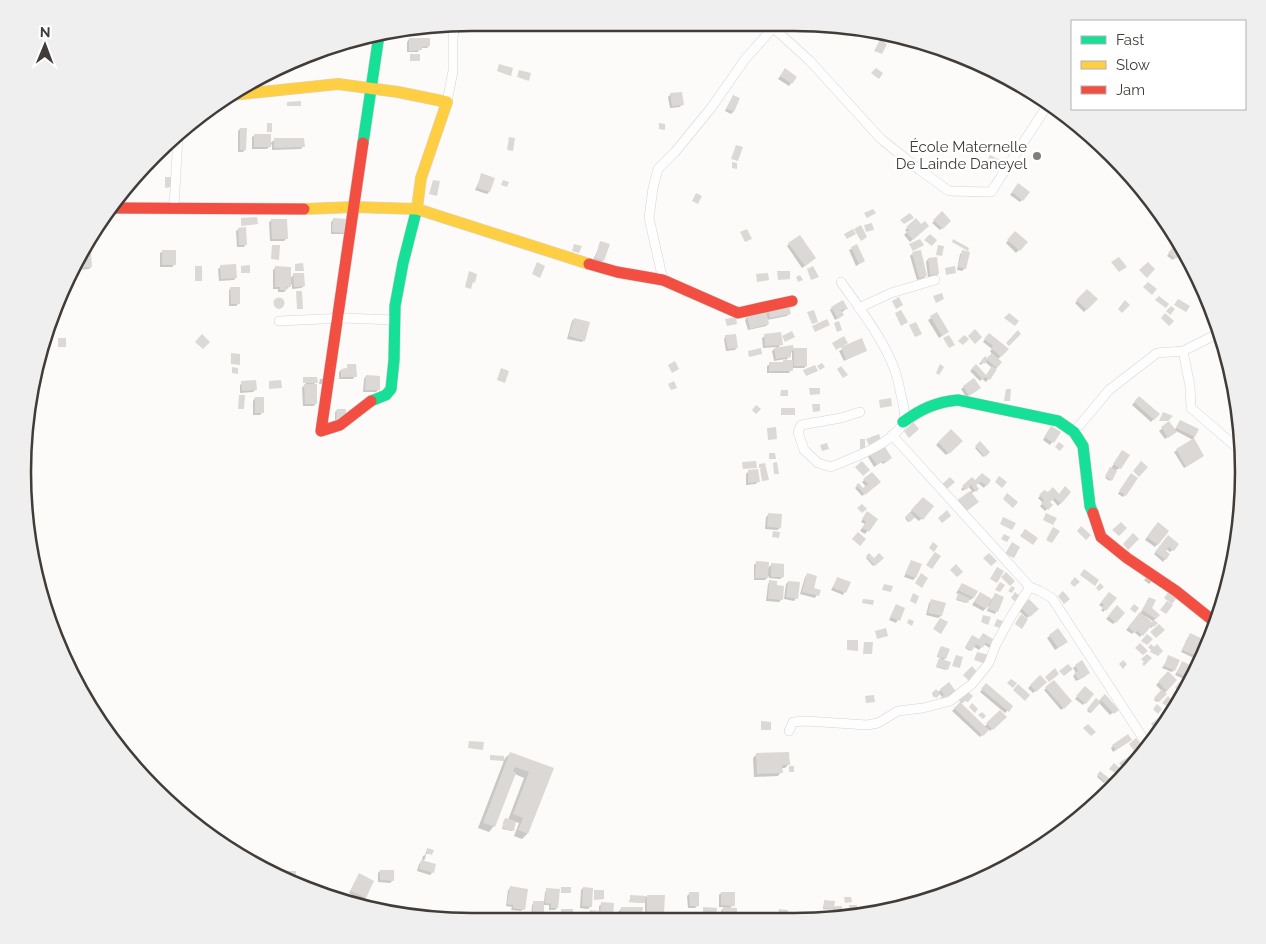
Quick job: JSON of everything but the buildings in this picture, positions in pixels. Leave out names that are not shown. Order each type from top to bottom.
[{"type":"street","points":[[663,280],[649,218],[658,169],[705,116],[767,31]]},
{"type":"street","points":[[777,31],[810,60],[881,139],[949,191],[991,192],[1045,110]]},
{"type":"street","points":[[378,42],[321,431],[340,425],[367,403],[386,395],[390,389],[394,360],[394,320],[403,263],[417,209],[422,178],[447,102],[453,71],[454,32]]},
{"type":"street","points":[[247,93],[338,84],[404,93],[447,102]]},
{"type":"street","points":[[174,208],[178,144]]},
{"type":"street","points":[[119,208],[299,209],[354,207],[417,209],[560,256],[617,272],[663,280],[738,313],[792,301]]},
{"type":"street","points":[[859,308],[891,293],[935,280]]},
{"type":"street","points":[[841,282],[889,355],[897,376],[905,412],[903,422],[892,435],[872,449],[831,467],[818,463],[804,450],[798,432],[802,425],[860,412]]},
{"type":"street","points":[[279,321],[337,318],[394,320]]},
{"type":"street","points":[[1074,432],[1108,390],[1157,353],[1183,351],[1213,336]]},
{"type":"street","points":[[1183,351],[1190,386],[1191,408],[1234,445]]},
{"type":"street","points":[[903,422],[926,406],[958,400],[1058,422],[1074,432],[1083,446],[1090,506],[1101,537],[1210,618]]},
{"type":"street","points":[[892,435],[1030,587],[1052,598],[1144,740]]},
{"type":"street","points":[[789,731],[794,722],[806,721],[854,725],[873,724],[887,718],[898,710],[923,708],[950,701],[972,684],[989,663],[996,644],[1030,587]]},
{"type":"traffic: fast","points":[[363,143],[378,42]]},
{"type":"traffic: fast","points":[[371,401],[386,395],[391,389],[394,360],[395,306],[403,263],[417,208]]},
{"type":"traffic: fast","points":[[903,422],[929,407],[943,402],[958,400],[1058,421],[1074,432],[1083,446],[1090,506],[1093,513]]},
{"type":"traffic: slow","points":[[247,93],[338,84],[398,92],[447,102],[421,178],[417,208]]},
{"type":"traffic: slow","points":[[304,209],[354,207],[417,209],[589,264]]},
{"type":"traffic: jam","points":[[363,143],[321,431],[340,425],[371,401]]},
{"type":"traffic: jam","points":[[119,208],[304,209]]},
{"type":"traffic: jam","points":[[589,264],[617,272],[663,280],[738,313],[792,301]]},
{"type":"traffic: jam","points":[[1093,513],[1101,537],[1210,618]]},
{"type":"place","name":"École Maternelle De Lainde Daneyel","points":[[1037,156]]}]
